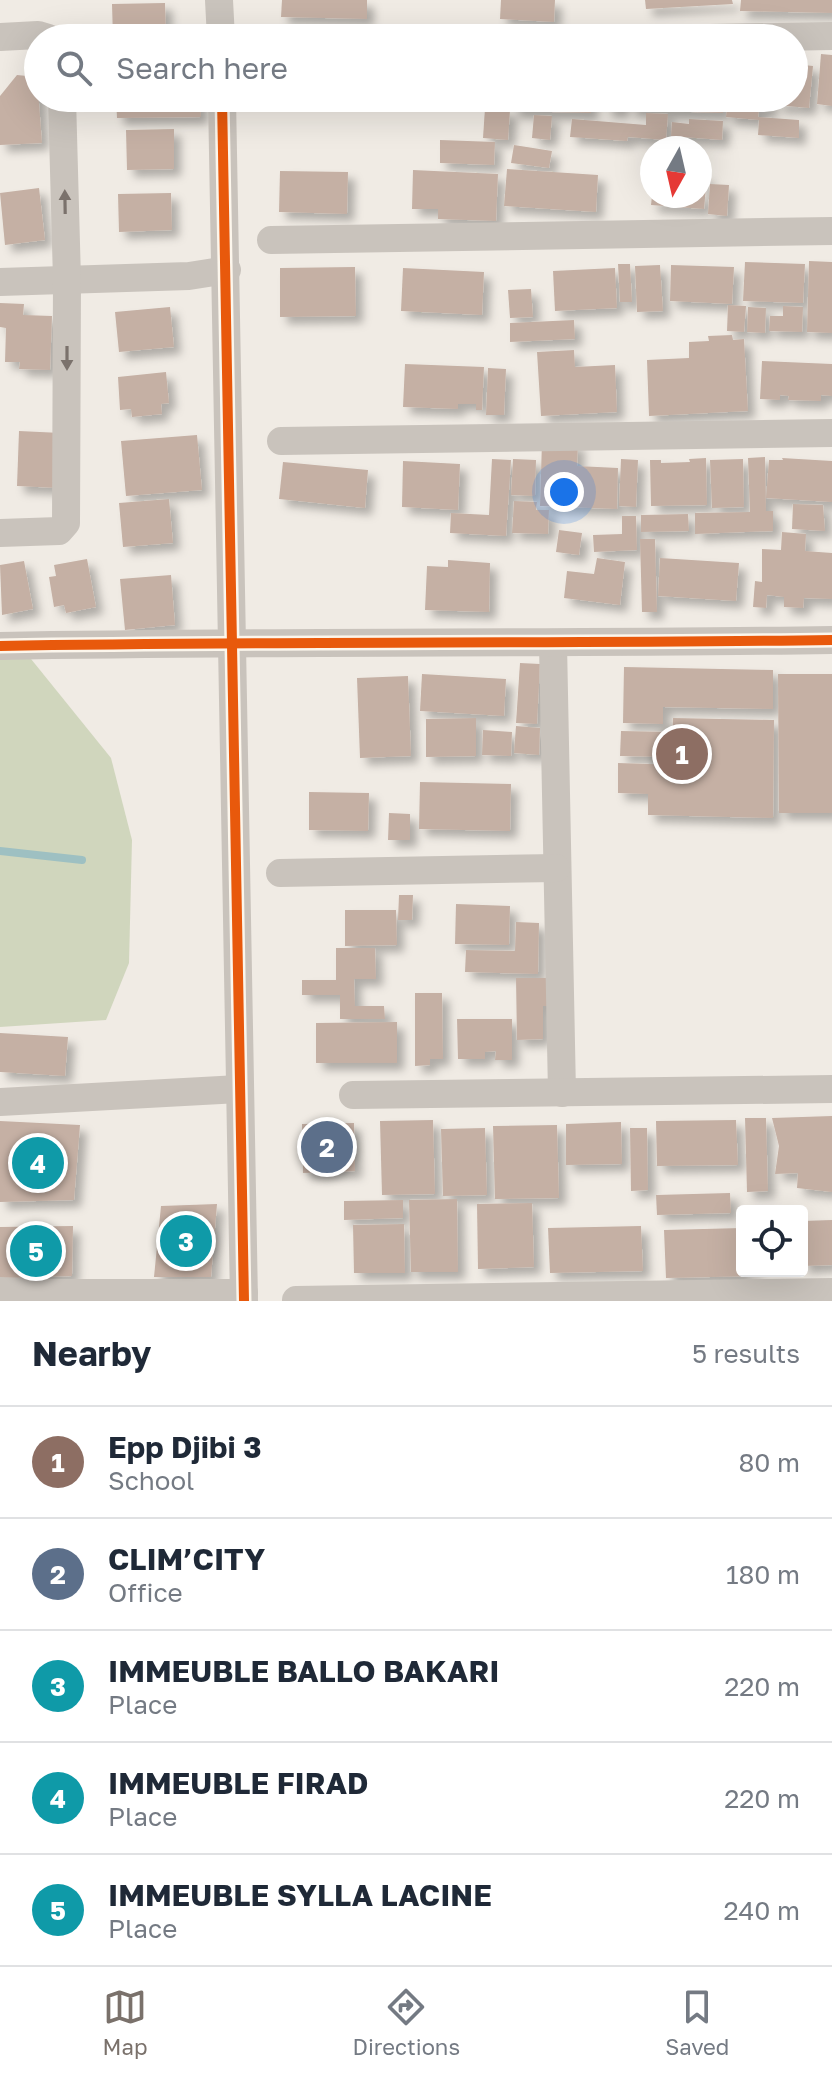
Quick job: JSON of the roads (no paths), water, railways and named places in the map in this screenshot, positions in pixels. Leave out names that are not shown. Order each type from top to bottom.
[{"type":"street","points":[[219,0],[220,24]]},
{"type":"street","points":[[0,37],[24,36]]},
{"type":"street","points":[[808,36],[832,36]]},
{"type":"street","points":[[0,533],[59,531],[66,523],[67,280],[62,112]]},
{"type":"street","points":[[0,1291],[244,1297],[222,112]]},
{"type":"street","points":[[271,240],[832,231]]},
{"type":"street","points":[[0,282],[189,276],[227,270]]},
{"type":"street","points":[[281,441],[832,433]]},
{"type":"street","points":[[0,646],[233,641],[553,644],[832,640]]},
{"type":"street","points":[[553,644],[562,1093]]},
{"type":"street","points":[[280,873],[556,868]]},
{"type":"street","points":[[0,1102],[239,1089]]},
{"type":"street","points":[[353,1095],[832,1089]]},
{"type":"street","points":[[296,1300],[832,1292]]},
{"type":"waterway","points":[[0,851],[82,860]]},
{"type":"place","name":"Epp Djibi 3","points":[[682,754]]},
{"type":"place","name":"CLIM’CITY","points":[[327,1147]]},
{"type":"place","name":"IMMEUBLE FIRAD","points":[[38,1163]]},
{"type":"place","name":"IMMEUBLE BALLO BAKARI","points":[[186,1241]]},
{"type":"place","name":"IMMEUBLE SYLLA LACINE","points":[[36,1251]]}]
